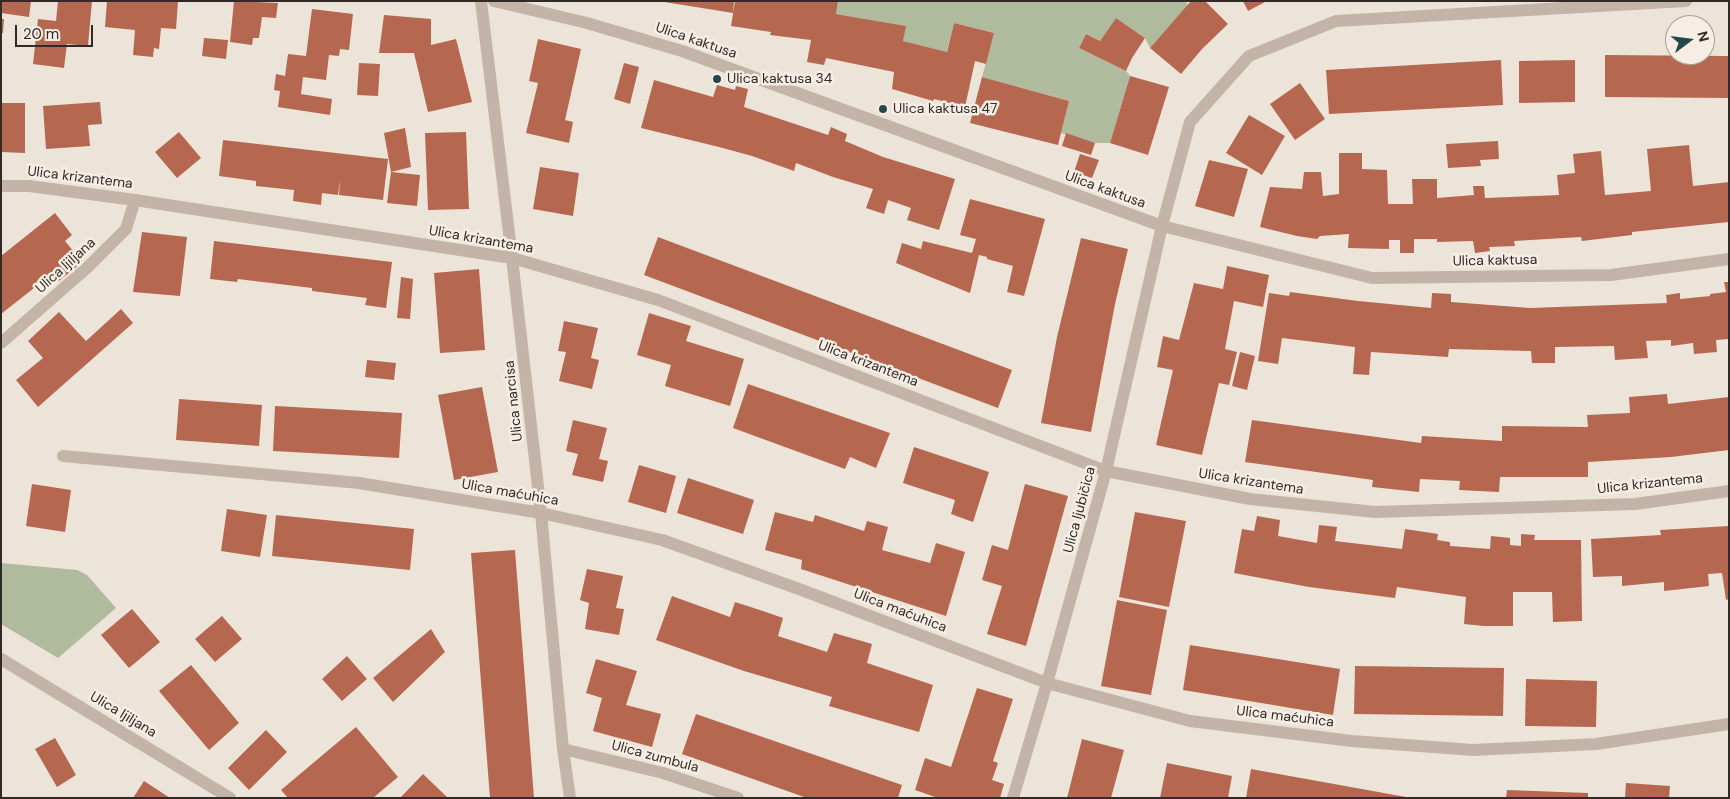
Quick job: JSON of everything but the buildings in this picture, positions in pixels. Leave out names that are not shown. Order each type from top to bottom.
[{"type":"street","name":"Ulica narcisa","points":[[481,1],[541,513],[563,749],[570,798]]},
{"type":"street","name":"Ulica kaktusa","points":[[494,1],[587,23],[682,50],[1162,226],[1372,278],[1611,275],[1729,259]]},
{"type":"street","name":"Ulica ljubičica","points":[[1013,798],[1048,683],[1106,471],[1162,226],[1190,122],[1249,56],[1336,21],[1686,1]]},
{"type":"street","name":"Ulica krizantema","points":[[1,186],[29,186],[135,200],[512,258],[658,300],[1106,471],[1250,500],[1375,512],[1635,504],[1729,491]]},
{"type":"street","name":"Ulica ljiljana","points":[[1,343],[90,266],[126,229],[135,200]]},
{"type":"street","name":"Ulica maćuhica","points":[[63,456],[359,483],[541,513],[662,540],[799,589],[1048,683],[1190,721],[1352,741],[1472,750],[1596,744],[1729,724]]},
{"type":"street","name":"Ulica ljiljana","points":[[1,659],[230,798]]},
{"type":"street","name":"Ulica zumbula","points":[[563,749],[663,773],[738,798]]},
{"type":"green space","points":[[838,1],[1185,1],[1188,5],[1150,48],[1145,38],[1116,18],[1100,41],[1086,34],[1079,48],[1126,71],[1130,76],[1110,143],[1095,143],[1061,133],[1069,101],[982,77],[994,33],[954,23],[946,54],[946,52],[903,41],[905,26],[836,14]]},
{"type":"green space","points":[[1,563],[77,570],[87,575],[116,608],[58,658],[1,624]]},
{"type":"place","name":"Ulica kaktusa 34","points":[[717,79]]},
{"type":"place","name":"Ulica kaktusa 47","points":[[883,109]]}]
